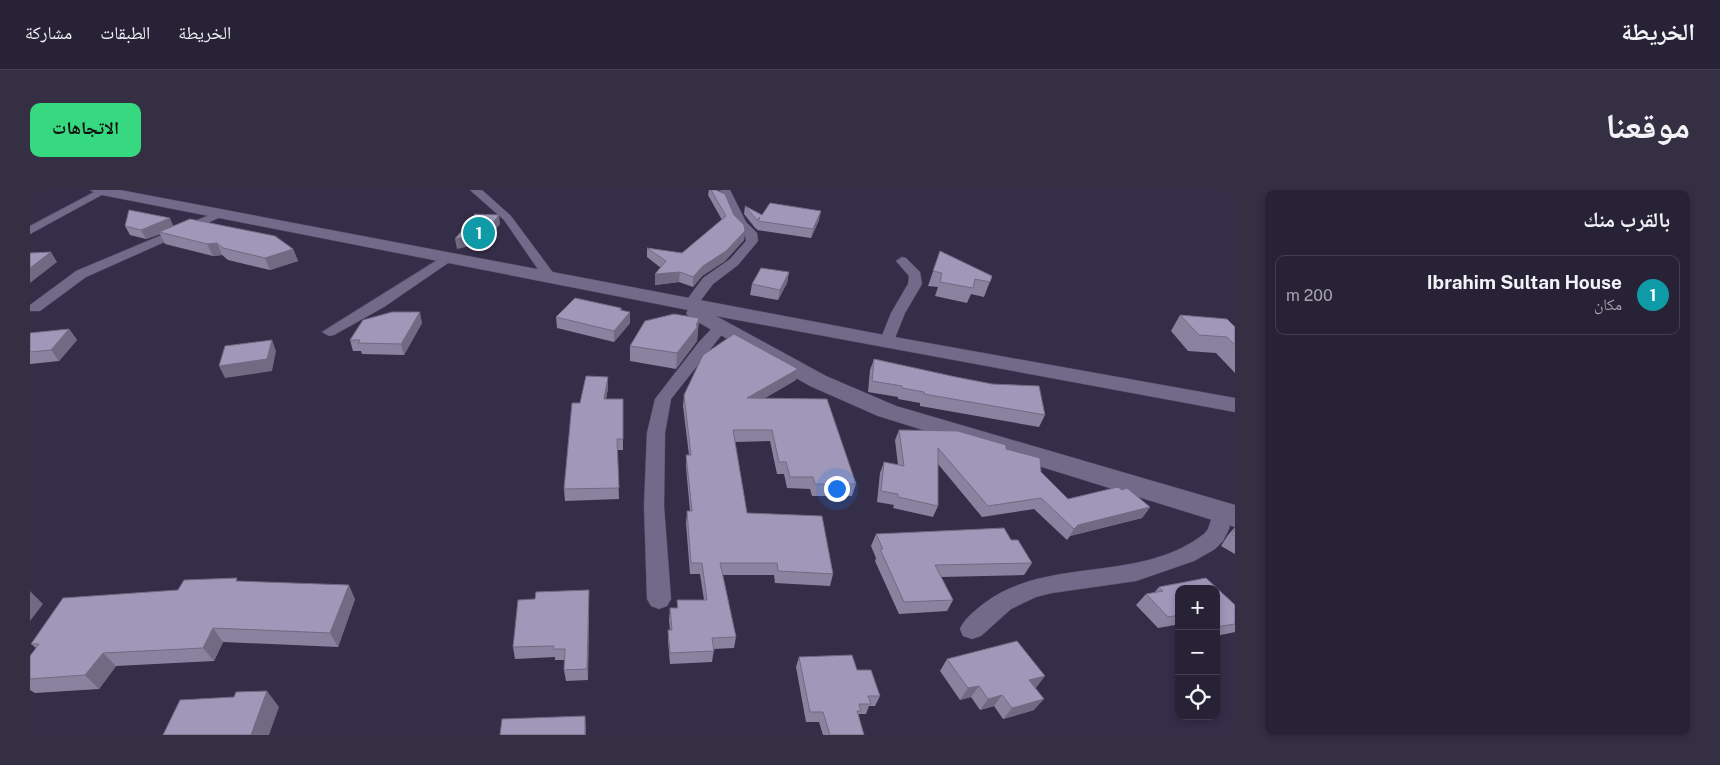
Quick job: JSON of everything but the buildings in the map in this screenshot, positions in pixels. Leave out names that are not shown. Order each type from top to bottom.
[{"type":"street","points":[[475,190],[489,200],[530,246],[551,278]]},
{"type":"street","points":[[684,304],[708,281],[734,262],[752,241],[752,233],[741,223],[725,190]]},
{"type":"street","points":[[30,231],[100,191],[886,343],[1235,405]]},
{"type":"street","points":[[35,308],[81,274],[219,214]]},
{"type":"street","points":[[328,332],[379,304],[447,258]]},
{"type":"street","points":[[886,343],[898,314],[915,284],[915,276],[902,261]]},
{"type":"street","points":[[684,304],[720,328],[833,388],[887,411],[1098,473],[1229,515],[1214,540],[1174,561],[1141,573],[1044,585],[1000,602],[972,629]]},
{"type":"street","points":[[658,599],[654,506],[656,433],[664,399],[704,345],[720,328]]},
{"type":"place","name":"Ibrahim Sultan House","points":[[479,233]]}]
